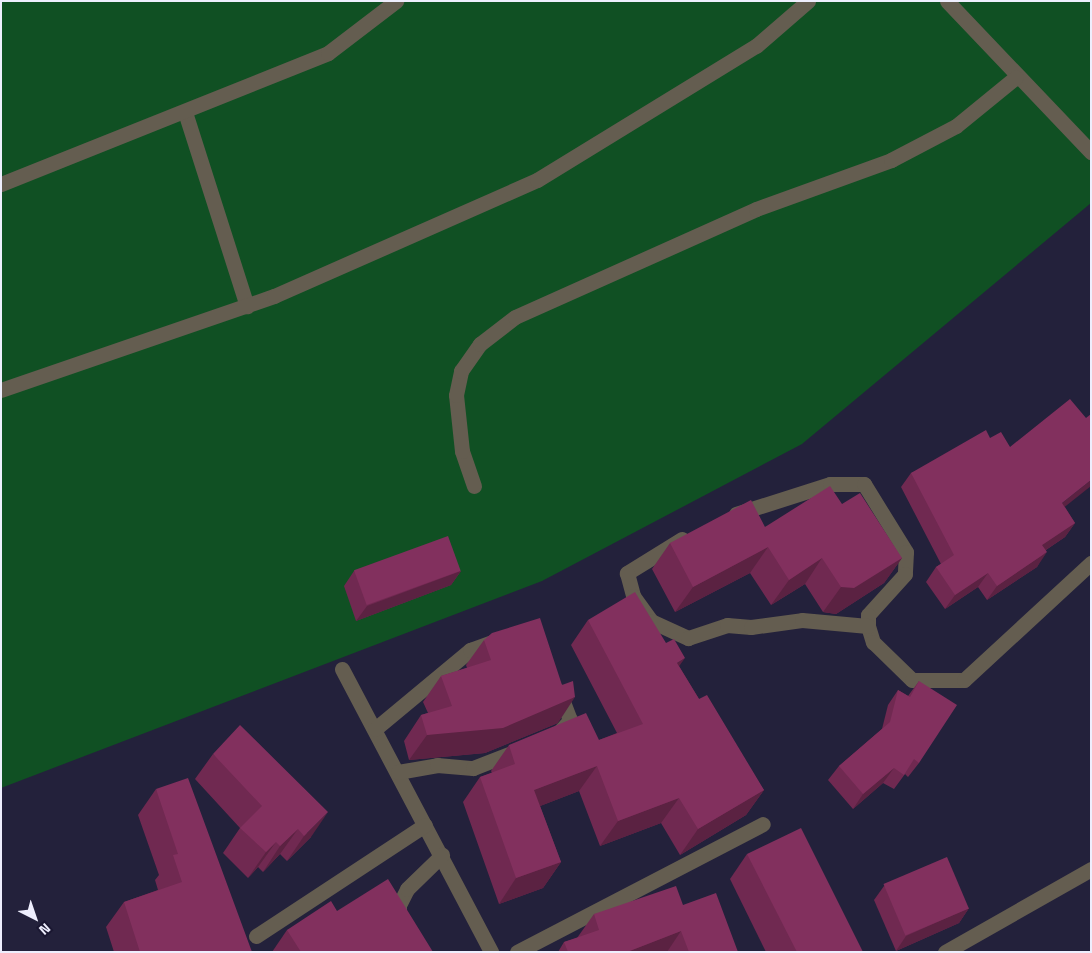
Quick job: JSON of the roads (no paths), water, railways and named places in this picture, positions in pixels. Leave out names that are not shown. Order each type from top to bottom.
[{"type":"street","points":[[1,184],[185,112],[328,52],[396,1]]},
{"type":"street","points":[[1,390],[247,306],[537,180],[756,46],[808,1]]},
{"type":"street","points":[[947,1],[1016,77],[1091,152]]},
{"type":"street","points":[[474,486],[462,451],[456,395],[461,371],[480,344],[515,317],[756,209],[891,160],[956,126],[1016,77]]},
{"type":"street","points":[[185,112],[247,306]]},
{"type":"street","points":[[719,520],[830,484],[864,484],[906,552],[905,574],[868,615],[868,626],[873,642],[912,680],[964,680],[1091,564]]},
{"type":"street","points":[[693,533],[627,573],[633,596],[651,621],[688,638],[727,624],[751,627],[802,620],[868,626]]},
{"type":"street","points":[[375,729],[470,650],[514,635]]},
{"type":"street","points":[[342,668],[442,855],[491,952]]},
{"type":"street","points":[[398,772],[437,765],[474,768],[564,730],[570,720],[553,674]]},
{"type":"street","points":[[517,952],[763,824]]},
{"type":"street","points":[[256,936],[426,825]]},
{"type":"street","points":[[410,952],[399,937],[399,905],[407,889],[442,855]]},
{"type":"street","points":[[945,952],[1091,869]]}]
